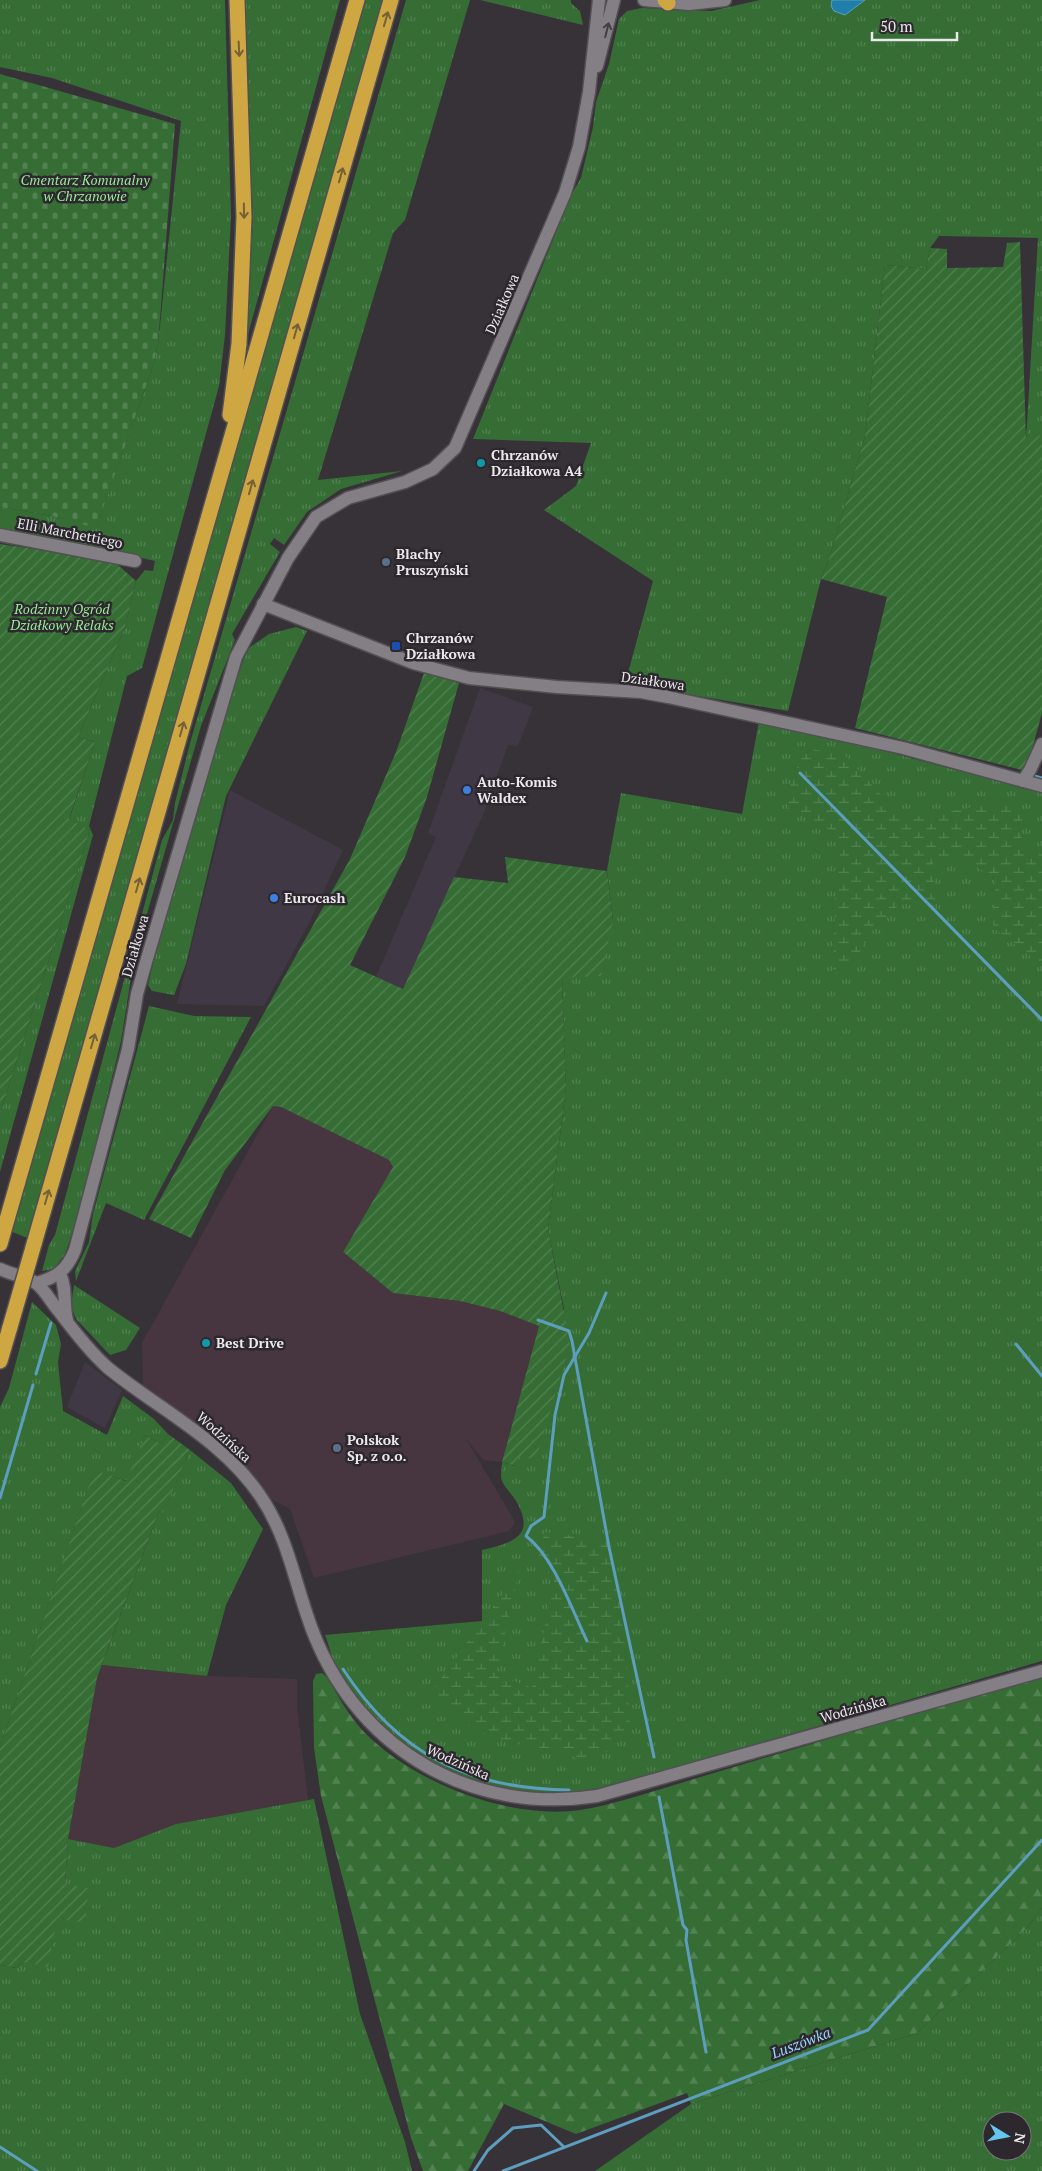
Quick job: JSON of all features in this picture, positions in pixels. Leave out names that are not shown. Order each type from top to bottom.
[{"type":"highway","points":[[224,463],[239,344],[243,278],[242,122],[237,0]]},
{"type":"highway","points":[[1,1239],[357,0]]},
{"type":"highway","points":[[0,1362],[391,0]]},
{"type":"street","name":"Działkowa","points":[[60,1274],[71,1261],[75,1250],[128,1049],[137,994],[216,717],[236,657],[288,558],[316,517],[348,498],[405,482],[433,469],[454,448],[565,193],[579,147],[589,92],[599,0]]},
{"type":"street","name":"Działkowa","points":[[589,92],[614,0]]},
{"type":"street","points":[[644,0],[710,3],[725,0]]},
{"type":"street","name":"Elli Marchettiego","points":[[0,535],[134,561]]},
{"type":"street","name":"Działkowa","points":[[263,604],[404,660],[469,678],[557,688],[641,692],[668,697],[904,748],[1042,786]]},
{"type":"street","points":[[1022,781],[1030,770],[1042,744]]},
{"type":"street","points":[[0,1269],[36,1283],[49,1280],[60,1274],[64,1282],[64,1309],[68,1324]]},
{"type":"street","name":"Wodzińska","points":[[36,1283],[68,1324],[108,1368],[185,1422],[250,1482],[262,1498],[280,1535],[314,1635],[332,1674],[352,1705],[385,1737],[419,1762],[447,1777],[487,1792],[558,1801],[611,1793],[1042,1671]]},
{"type":"shaded area","points":[[480,688],[533,707],[518,746],[508,745],[483,815],[403,989],[376,977],[436,837],[428,833]]},
{"type":"shaded area","points":[[230,790],[343,850],[308,925],[264,1006],[177,1004]]},
{"type":"shaded area","points":[[273,1106],[281,1107],[389,1160],[393,1167],[343,1252],[393,1293],[460,1301],[500,1311],[539,1326],[502,1462],[483,1460],[465,1437],[514,1520],[514,1525],[509,1531],[314,1578],[290,1509],[271,1499],[237,1460],[143,1385],[142,1343]]},
{"type":"shaded area","points":[[85,1362],[122,1390],[105,1428],[67,1407]]},
{"type":"shaded area","points":[[102,1665],[207,1676],[297,1679],[297,1707],[308,1800],[176,1824],[114,1848],[68,1839],[97,1678]]},
{"type":"green space","points":[[0,0],[225,0],[231,216],[225,335],[219,386],[142,668],[127,676],[89,826],[93,835],[0,1172],[0,1114],[90,830],[69,820],[95,742],[78,737],[125,627],[136,581],[145,570],[153,571],[155,561],[85,545],[0,531],[0,507],[52,516],[96,527],[153,366],[158,345],[181,121],[52,78],[0,67]]},
{"type":"green space","points":[[242,0],[340,0],[247,338],[253,216]]},
{"type":"green space","points":[[364,0],[384,0],[30,1239],[10,1231]]},
{"type":"green space","points":[[406,0],[470,0],[405,220],[393,233],[318,480],[402,471],[341,489],[307,512],[284,545],[274,538],[270,544],[280,552],[232,634],[235,640],[201,726],[134,959],[121,1041],[77,1220],[65,1254],[54,1269],[42,1271],[49,1245],[55,1235],[162,840],[173,820],[175,803],[190,743]]},
{"type":"green space","points":[[480,0],[571,0],[571,3],[580,11],[583,25]]},
{"type":"green space","points":[[760,0],[1042,0],[1042,435],[1026,440],[1038,238],[939,236],[930,248],[926,269],[885,265],[865,436],[831,553],[821,579],[788,711],[625,684],[653,581],[544,510],[576,486],[591,443],[473,439],[571,195],[581,178],[593,127],[596,102],[609,64],[619,19],[627,11],[642,8],[711,11]]},
{"type":"green space","name":"Cmentarz Komunalny w Chrzanowie","points":[[0,74],[175,124],[158,345],[153,366],[96,528],[52,516],[0,507]]},
{"type":"green space","points":[[1020,242],[1026,439],[1042,435],[1042,713],[1026,771],[855,728],[887,597],[821,579],[831,553],[865,436],[885,265],[926,269],[930,248],[947,249],[947,268],[1003,267],[1007,243]]},
{"type":"green space","name":"Rodzinny Ogród Działkowy Relaks","points":[[0,544],[94,558],[118,565],[136,581],[125,627],[78,737],[95,742],[69,819],[90,830],[0,1114]]},
{"type":"green space","points":[[296,627],[307,631],[226,796],[186,964],[174,995],[152,991],[148,985],[153,964],[221,723],[244,658],[250,647],[269,634]]},
{"type":"green space","points":[[424,673],[459,683],[427,797],[405,857],[350,965],[403,989],[454,877],[508,883],[505,857],[607,871],[613,920],[601,976],[562,978],[566,1088],[548,1229],[570,1344],[536,1459],[519,1457],[516,1466],[502,1462],[539,1326],[500,1311],[460,1301],[393,1293],[343,1252],[393,1167],[389,1160],[281,1107],[273,1106],[225,1170],[191,1238],[149,1219],[350,859],[396,752]]},
{"type":"green space","points":[[759,721],[892,753],[1042,793],[1042,1661],[603,1788],[577,1793],[543,1794],[508,1790],[474,1781],[441,1767],[411,1749],[383,1727],[359,1702],[339,1674],[325,1635],[482,1621],[482,1550],[511,1541],[518,1536],[524,1523],[522,1513],[516,1501],[502,1481],[502,1462],[515,1466],[564,1309],[548,1229],[566,1088],[562,978],[613,920],[607,870],[621,793],[742,814]]},
{"type":"green space","points":[[806,748],[845,755],[903,819],[998,803],[1023,813],[1021,844],[1030,852],[1042,849],[1042,965],[993,928],[996,878],[960,858],[933,863],[935,903],[903,901],[871,932],[849,972],[833,972],[835,899],[841,844],[822,823],[790,812],[786,794]]},
{"type":"green space","points":[[149,1006],[194,1016],[251,1017],[144,1220],[106,1203],[76,1281],[75,1271],[89,1242],[93,1214]]},
{"type":"green space","points":[[74,1285],[140,1328],[126,1350],[110,1355],[76,1319],[71,1306]]},
{"type":"green space","points":[[32,1302],[56,1325],[61,1344],[58,1362],[63,1411],[107,1435],[123,1396],[154,1419],[168,1434],[162,1444],[145,1435],[127,1481],[94,1471],[0,1747],[0,1407],[9,1388]]},
{"type":"green space","points":[[168,1434],[190,1450],[163,1513],[159,1511],[97,1678],[68,1839],[65,1884],[88,1888],[86,1923],[57,1919],[48,1967],[22,1962],[17,1968],[0,1965],[0,1747],[94,1470],[126,1481],[145,1435],[162,1444]]},
{"type":"green space","points":[[190,1450],[231,1483],[263,1529],[226,1605],[207,1676],[102,1665],[159,1511],[163,1512]]},
{"type":"green space","points":[[546,1532],[613,1542],[626,1650],[630,1722],[610,1751],[578,1759],[560,1751],[504,1742],[472,1728],[429,1695],[519,1571],[496,1674],[532,1688],[554,1581],[536,1553]]},
{"type":"green space","points":[[322,1673],[327,1677],[349,1713],[364,1732],[409,1767],[436,1782],[464,1794],[523,1809],[552,1812],[580,1810],[626,1800],[851,1732],[1042,1678],[1042,1908],[1026,1929],[917,2033],[691,2104],[687,2093],[576,2134],[504,2104],[468,2171],[423,2171],[411,2138],[321,1796],[314,1748],[313,1681],[316,1674]]},
{"type":"green space","points":[[314,1799],[360,2014],[405,2142],[412,2171],[0,2171],[0,1965],[17,1968],[57,1919],[65,1884],[68,1839],[114,1848],[176,1824]]},
{"type":"green space","points":[[1042,1908],[1042,2171],[595,2171],[691,2104],[917,2033],[1026,1929]]},
{"type":"water","points":[[832,0],[865,0],[845,15],[834,11],[831,6]]},
{"type":"waterway","points":[[800,773],[1042,1020]]},
{"type":"waterway","points":[[1031,775],[1042,778]]},
{"type":"waterway","points":[[587,1641],[554,1570],[536,1545],[526,1536],[531,1526],[544,1517],[555,1415],[564,1375],[589,1333],[606,1293]]},
{"type":"waterway","points":[[538,1320],[569,1331],[572,1341],[609,1547],[654,1757]]},
{"type":"waterway","points":[[36,1374],[51,1323]]},
{"type":"waterway","points":[[1016,1344],[1042,1376]]},
{"type":"waterway","points":[[0,1498],[33,1385]]},
{"type":"waterway","points":[[343,1669],[364,1699],[387,1724],[412,1744],[439,1761],[468,1774],[499,1783],[533,1788],[569,1790]]},
{"type":"waterway","points":[[659,1797],[683,1925],[687,1930],[686,1940],[706,2052]]},
{"type":"waterway","name":"Luszówka","points":[[503,2171],[868,2030],[1042,1840]]},
{"type":"waterway","points":[[474,2171],[488,2150],[513,2128],[541,2125],[564,2147]]},
{"type":"waterway","points":[[0,2147],[37,2171]]},
{"type":"place","name":"Chrzanów Działkowa A4","points":[[481,463]]},
{"type":"place","name":"Blachy Pruszyński","points":[[386,562]]},
{"type":"place","name":"Chrzanów Działkowa","points":[[396,646]]},
{"type":"place","name":"Auto-Komis Waldex","points":[[467,790]]},
{"type":"place","name":"Eurocash","points":[[274,898]]},
{"type":"place","name":"Best Drive","points":[[206,1343]]},
{"type":"place","name":"Polskok Sp. z o.o.","points":[[337,1448]]}]
